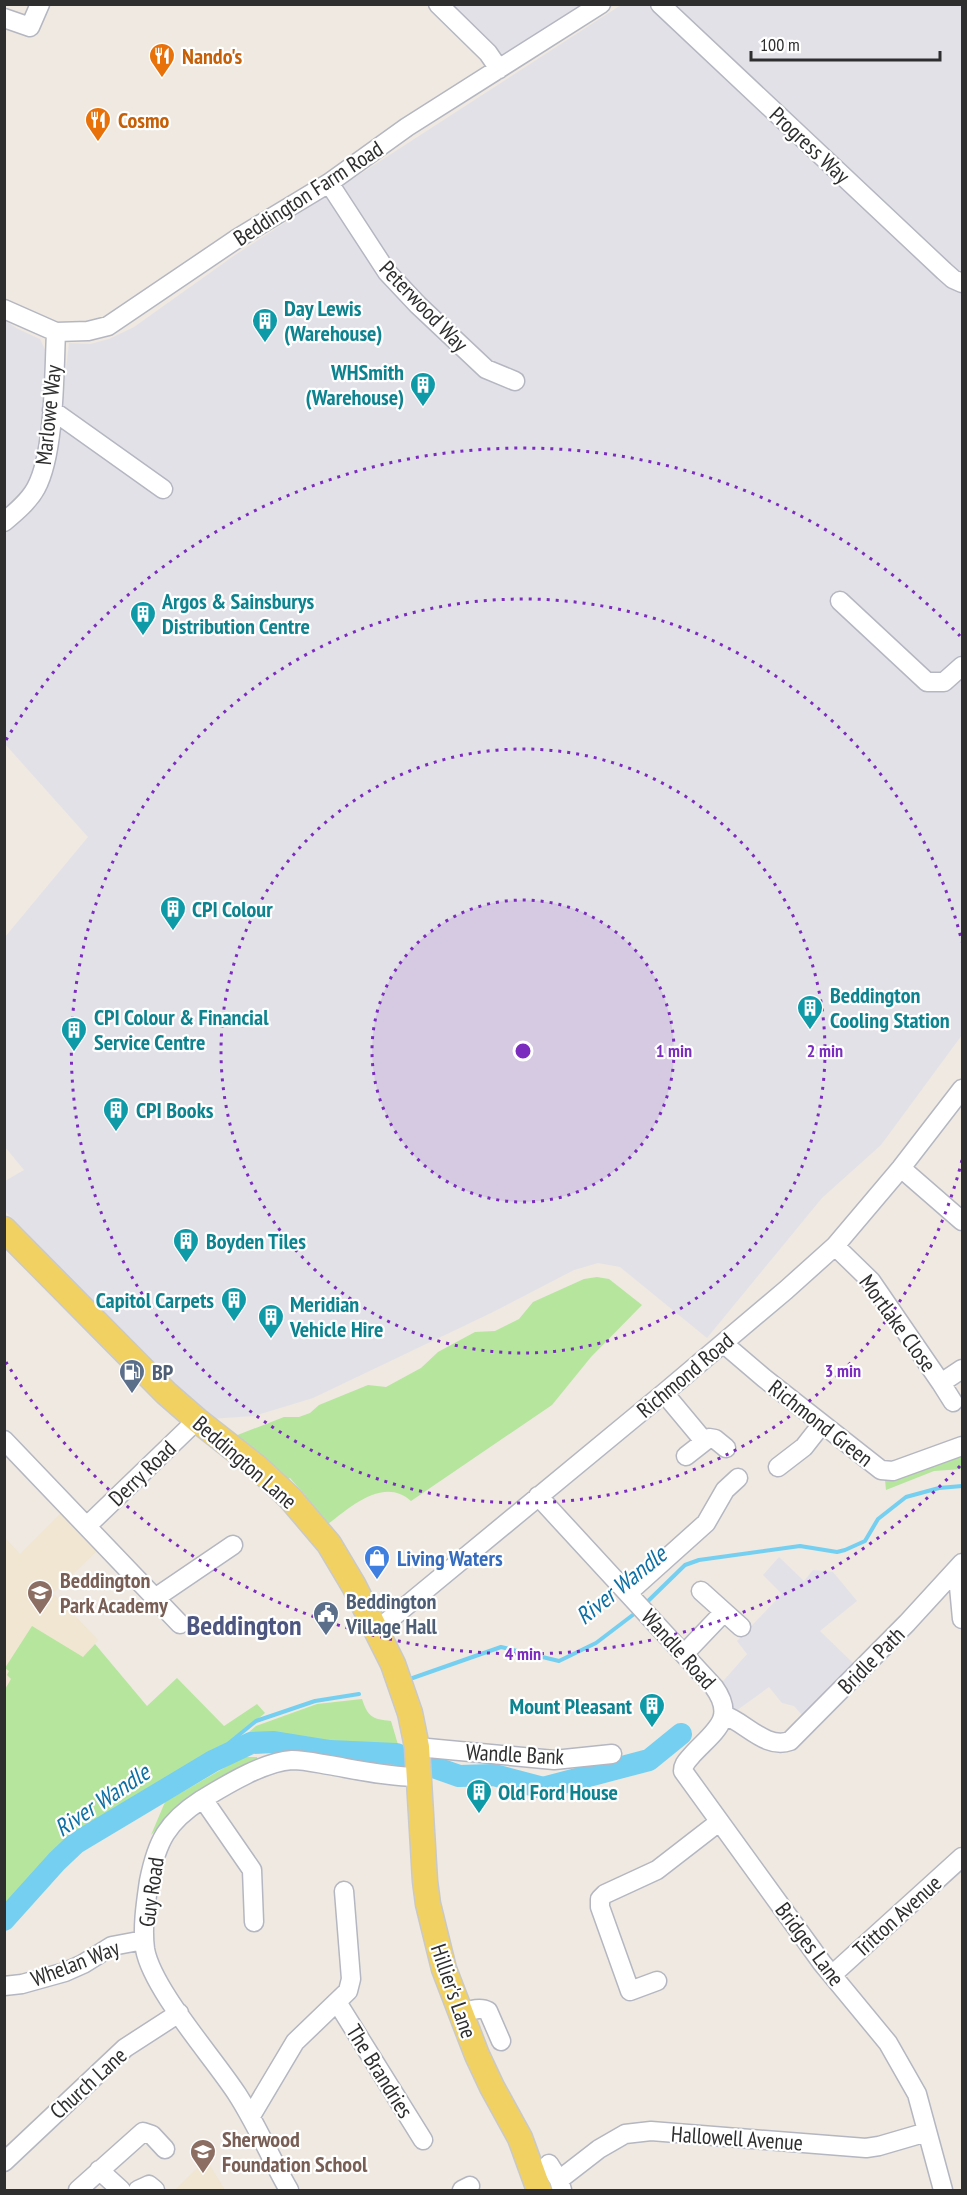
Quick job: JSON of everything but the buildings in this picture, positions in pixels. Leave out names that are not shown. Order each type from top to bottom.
[{"type":"main road","name":"Beddington Lane","points":[[4,1229],[166,1393],[268,1476],[317,1529],[337,1557],[377,1630],[401,1684],[417,1746],[419,1777]]},
{"type":"main road","name":"Hillier's Lane","points":[[419,1777],[428,1904],[444,1969],[460,2014],[492,2087],[520,2138],[554,2187]]},
{"type":"street","points":[[4,18],[30,27],[40,4]]},
{"type":"street","points":[[438,4],[488,53],[499,69]]},
{"type":"street","name":"Beddington Farm Road","points":[[4,309],[56,332],[88,331],[108,326],[238,238],[329,183],[407,128],[601,4]]},
{"type":"street","name":"Progress Way","points":[[660,4],[944,271],[953,279],[963,283]]},
{"type":"street","name":"Peterwood Way","points":[[329,183],[387,272],[399,285],[486,369],[515,381]]},
{"type":"street","name":"Marlowe Way","points":[[4,522],[36,489],[44,468],[52,410],[56,332]]},
{"type":"street","points":[[52,410],[164,489]]},
{"type":"street","points":[[840,601],[927,682],[944,682],[963,666]]},
{"type":"street","name":"Richmond Road","points":[[377,1630],[664,1393],[835,1246],[901,1168],[963,1089]]},
{"type":"street","points":[[901,1168],[963,1221]]},
{"type":"street","name":"Mortlake Close","points":[[835,1246],[871,1281],[941,1383],[963,1369]]},
{"type":"street","name":"Richmond Green","points":[[723,1342],[870,1463],[889,1472],[963,1446]]},
{"type":"street","points":[[941,1383],[953,1402]]},
{"type":"street","points":[[664,1393],[704,1441]]},
{"type":"street","name":"Derry Road","points":[[87,1526],[197,1420]]},
{"type":"street","points":[[778,1467],[804,1447],[822,1424]]},
{"type":"street","points":[[686,1456],[709,1438],[715,1438],[726,1448]]},
{"type":"street","points":[[7,1449],[87,1526],[180,1624]]},
{"type":"street","points":[[631,1596],[714,1527],[724,1490],[738,1479]]},
{"type":"street","name":"Wandle Road","points":[[538,1496],[721,1696],[725,1709],[724,1715],[771,1741]]},
{"type":"street","points":[[155,1598],[233,1545]]},
{"type":"street","points":[[959,1567],[963,1619]]},
{"type":"street","name":"Bridle Path","points":[[771,1741],[783,1744],[796,1737],[959,1567]]},
{"type":"street","points":[[701,1591],[741,1627]]},
{"type":"street","points":[[684,1654],[724,1612]]},
{"type":"street","name":"Bridges Lane","points":[[724,1715],[719,1725],[686,1762],[683,1768],[684,1774],[832,1975],[878,2028],[898,2059],[917,2094],[944,2190]]},
{"type":"street","name":"Wandle Bank","points":[[417,1746],[554,1760],[612,1754]]},
{"type":"street","name":"Guy Road","points":[[289,2190],[251,2116],[179,2013],[152,1969],[144,1940],[147,1895],[158,1844],[172,1823],[203,1799],[251,1773],[294,1760],[419,1777]]},
{"type":"street","points":[[203,1799],[252,1870],[254,1922]]},
{"type":"street","points":[[657,1981],[630,1991],[600,1907],[600,1899],[605,1894],[657,1870],[719,1822]]},
{"type":"street","name":"Tritton Avenue","points":[[832,1975],[963,1857]]},
{"type":"street","name":"The Brandries","points":[[251,2116],[295,2042],[348,1991],[351,1979],[344,1891]]},
{"type":"street","name":"Whelan Way","points":[[4,1986],[22,1984],[65,1971],[83,1964],[112,1946],[144,1940]]},
{"type":"street","name":"The Brandries","points":[[338,2002],[423,2140]]},
{"type":"street","points":[[460,2014],[475,2009],[485,2009],[501,2042]]},
{"type":"street","name":"Church Lane","points":[[4,2162],[125,2048],[179,2013]]},
{"type":"street","name":"Hallowell Avenue","points":[[554,2187],[599,2149],[625,2134],[651,2131],[867,2148],[927,2132]]},
{"type":"street","points":[[78,2190],[143,2132],[152,2135],[165,2149]]},
{"type":"street","points":[[549,2164],[554,2187]]},
{"type":"street","points":[[99,2170],[121,2190]]},
{"type":"street","points":[[138,2190],[149,2185],[155,2190]]},
{"type":"shaded area","points":[[450,5],[592,5],[508,59]]},
{"type":"shaded area","points":[[621,5],[962,5],[962,1035],[881,1145],[822,1198],[707,1338],[620,1267],[598,1263],[574,1270],[491,1313],[313,1398],[254,1416],[209,1419],[5,1211],[5,1181],[24,1170],[5,1147],[5,937],[88,837],[5,744],[4,530],[59,430],[69,343],[90,344],[109,339],[134,327],[235,255]]},
{"type":"shaded area","points":[[4,320],[40,339],[49,358],[38,457],[32,479],[5,509]]},
{"type":"shaded area","name":"Beddington Park Academy","points":[[61,1513],[97,1551],[53,1593],[98,1640],[5,1746],[5,1538],[20,1554]]},
{"type":"shaded area","points":[[779,1557],[804,1581],[813,1570],[833,1572],[857,1601],[820,1631],[853,1663],[802,1715],[794,1706],[782,1703],[769,1687],[736,1711],[717,1688],[747,1654],[737,1641],[782,1594],[763,1575]]},
{"type":"shaded area","name":"Sherwood Foundation School","points":[[206,2159],[225,2190],[175,2190]]},
{"type":"green space","points":[[597,1277],[609,1279],[642,1305],[591,1357],[552,1405],[411,1501],[400,1494],[377,1493],[354,1504],[324,1527],[301,1502],[305,1495],[290,1478],[288,1479],[235,1436],[284,1417],[299,1417],[310,1413],[319,1405],[368,1385],[386,1387],[421,1368],[438,1352],[475,1332],[495,1331],[519,1319],[533,1302],[584,1279]]},
{"type":"green space","points":[[962,1452],[962,1469],[934,1471],[886,1490],[885,1480]]},
{"type":"green space","points":[[32,1626],[83,1657],[95,1644],[147,1706],[177,1678],[224,1726],[257,1704],[265,1713],[229,1743],[213,1761],[76,1843],[5,1920],[4,1691],[11,1679],[7,1675],[9,1671],[5,1668]]},
{"type":"green space","points":[[362,1699],[366,1710],[372,1716],[391,1721],[399,1748],[317,1745],[259,1734],[235,1744],[256,1726],[317,1704]]},
{"type":"green space","points":[[243,1757],[257,1757],[259,1764],[180,1805],[151,1835],[165,1802]]},
{"type":"waterway","name":"River Wandle","points":[[645,1604],[685,1565],[699,1560],[800,1546],[837,1552],[845,1550],[865,1541],[878,1519],[906,1497],[939,1488],[962,1486]]},
{"type":"waterway","name":"River Wandle","points":[[407,1680],[501,1647],[559,1661],[596,1643],[638,1611]]},
{"type":"waterway","name":"River Wandle","points":[[213,1761],[229,1743],[256,1721],[315,1701],[359,1694]]},
{"type":"waterway","name":"River Wandle","points":[[4,1920],[76,1843],[213,1761],[251,1743],[274,1742],[330,1751],[396,1754],[459,1776],[494,1775],[543,1788],[649,1760],[681,1734]]},
{"type":"place","name":"Nando's","points":[[162,79]]},
{"type":"place","name":"Cosmo","points":[[98,143]]},
{"type":"place","name":"Day Lewis (Warehouse)","points":[[265,344]]},
{"type":"place","name":"WHSmith (Warehouse)","points":[[423,408]]},
{"type":"place","name":"Argos & Sainsburys Distribution Centre","points":[[143,637]]},
{"type":"place","name":"CPI Colour","points":[[173,932]]},
{"type":"place","name":"Beddington Cooling Station","points":[[810,1031]]},
{"type":"place","name":"CPI Colour & Financial Service Centre","points":[[74,1053]]},
{"type":"place","name":"CPI Books","points":[[116,1133]]},
{"type":"place","name":"Boyden Tiles","points":[[186,1264]]},
{"type":"place","name":"Capitol Carpets","points":[[234,1323]]},
{"type":"place","name":"Meridian Vehicle Hire","points":[[271,1340]]},
{"type":"place","name":"BP","points":[[132,1395]]},
{"type":"place","name":"Living Waters","points":[[377,1581]]},
{"type":"place","name":"Beddington Park Academy","points":[[40,1616]]},
{"type":"place","name":"Beddington Village Hall","points":[[326,1637]]},
{"type":"place","name":"Mount Pleasant","points":[[652,1729]]},
{"type":"place","name":"Old Ford House","points":[[479,1815]]},
{"type":"place","name":"Sherwood Foundation School","points":[[203,2175]]},
{"type":"district","name":"Beddington","points":[[244,1624]]}]
